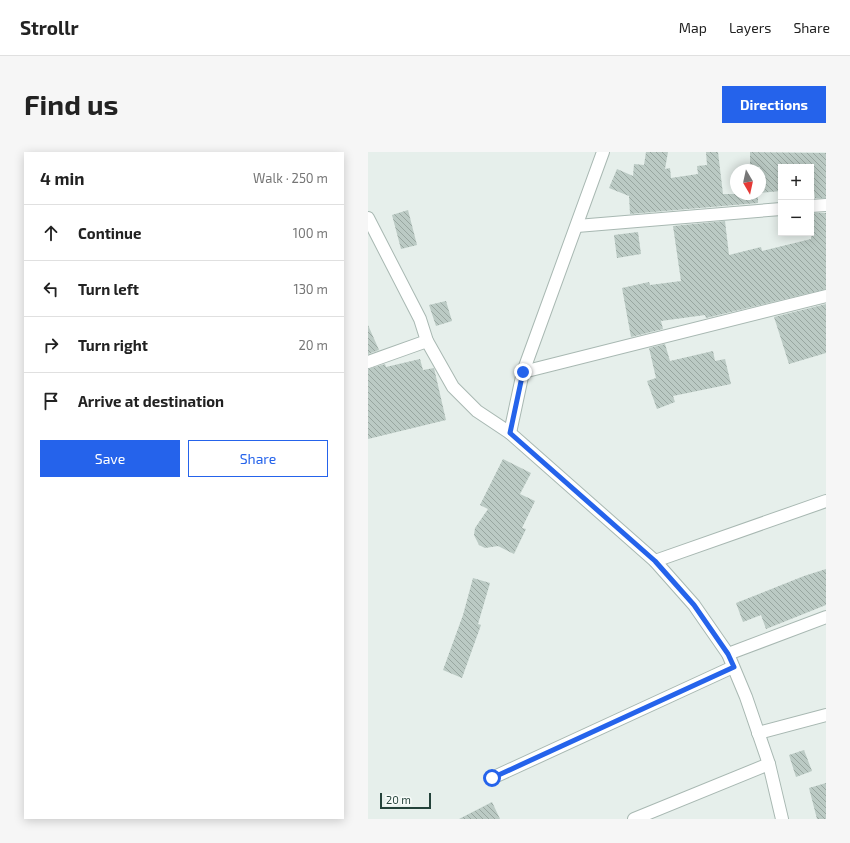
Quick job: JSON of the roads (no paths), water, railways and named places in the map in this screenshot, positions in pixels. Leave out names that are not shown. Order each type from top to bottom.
[{"type":"street","points":[[510,433],[523,372],[603,152]]},
{"type":"street","points":[[814,206],[826,205]]},
{"type":"street","points":[[577,226],[778,209]]},
{"type":"street","points":[[368,218],[420,319],[427,341],[453,386],[477,411],[510,433],[655,561],[694,605],[728,654],[769,764],[782,819]]},
{"type":"street","points":[[523,372],[826,296]]},
{"type":"street","points":[[368,362],[427,341]]},
{"type":"street","points":[[655,561],[826,501]]},
{"type":"street","points":[[728,654],[826,617]]},
{"type":"street","points":[[492,778],[734,667]]},
{"type":"street","points":[[758,733],[826,715]]},
{"type":"street","points":[[634,819],[769,764]]}]
